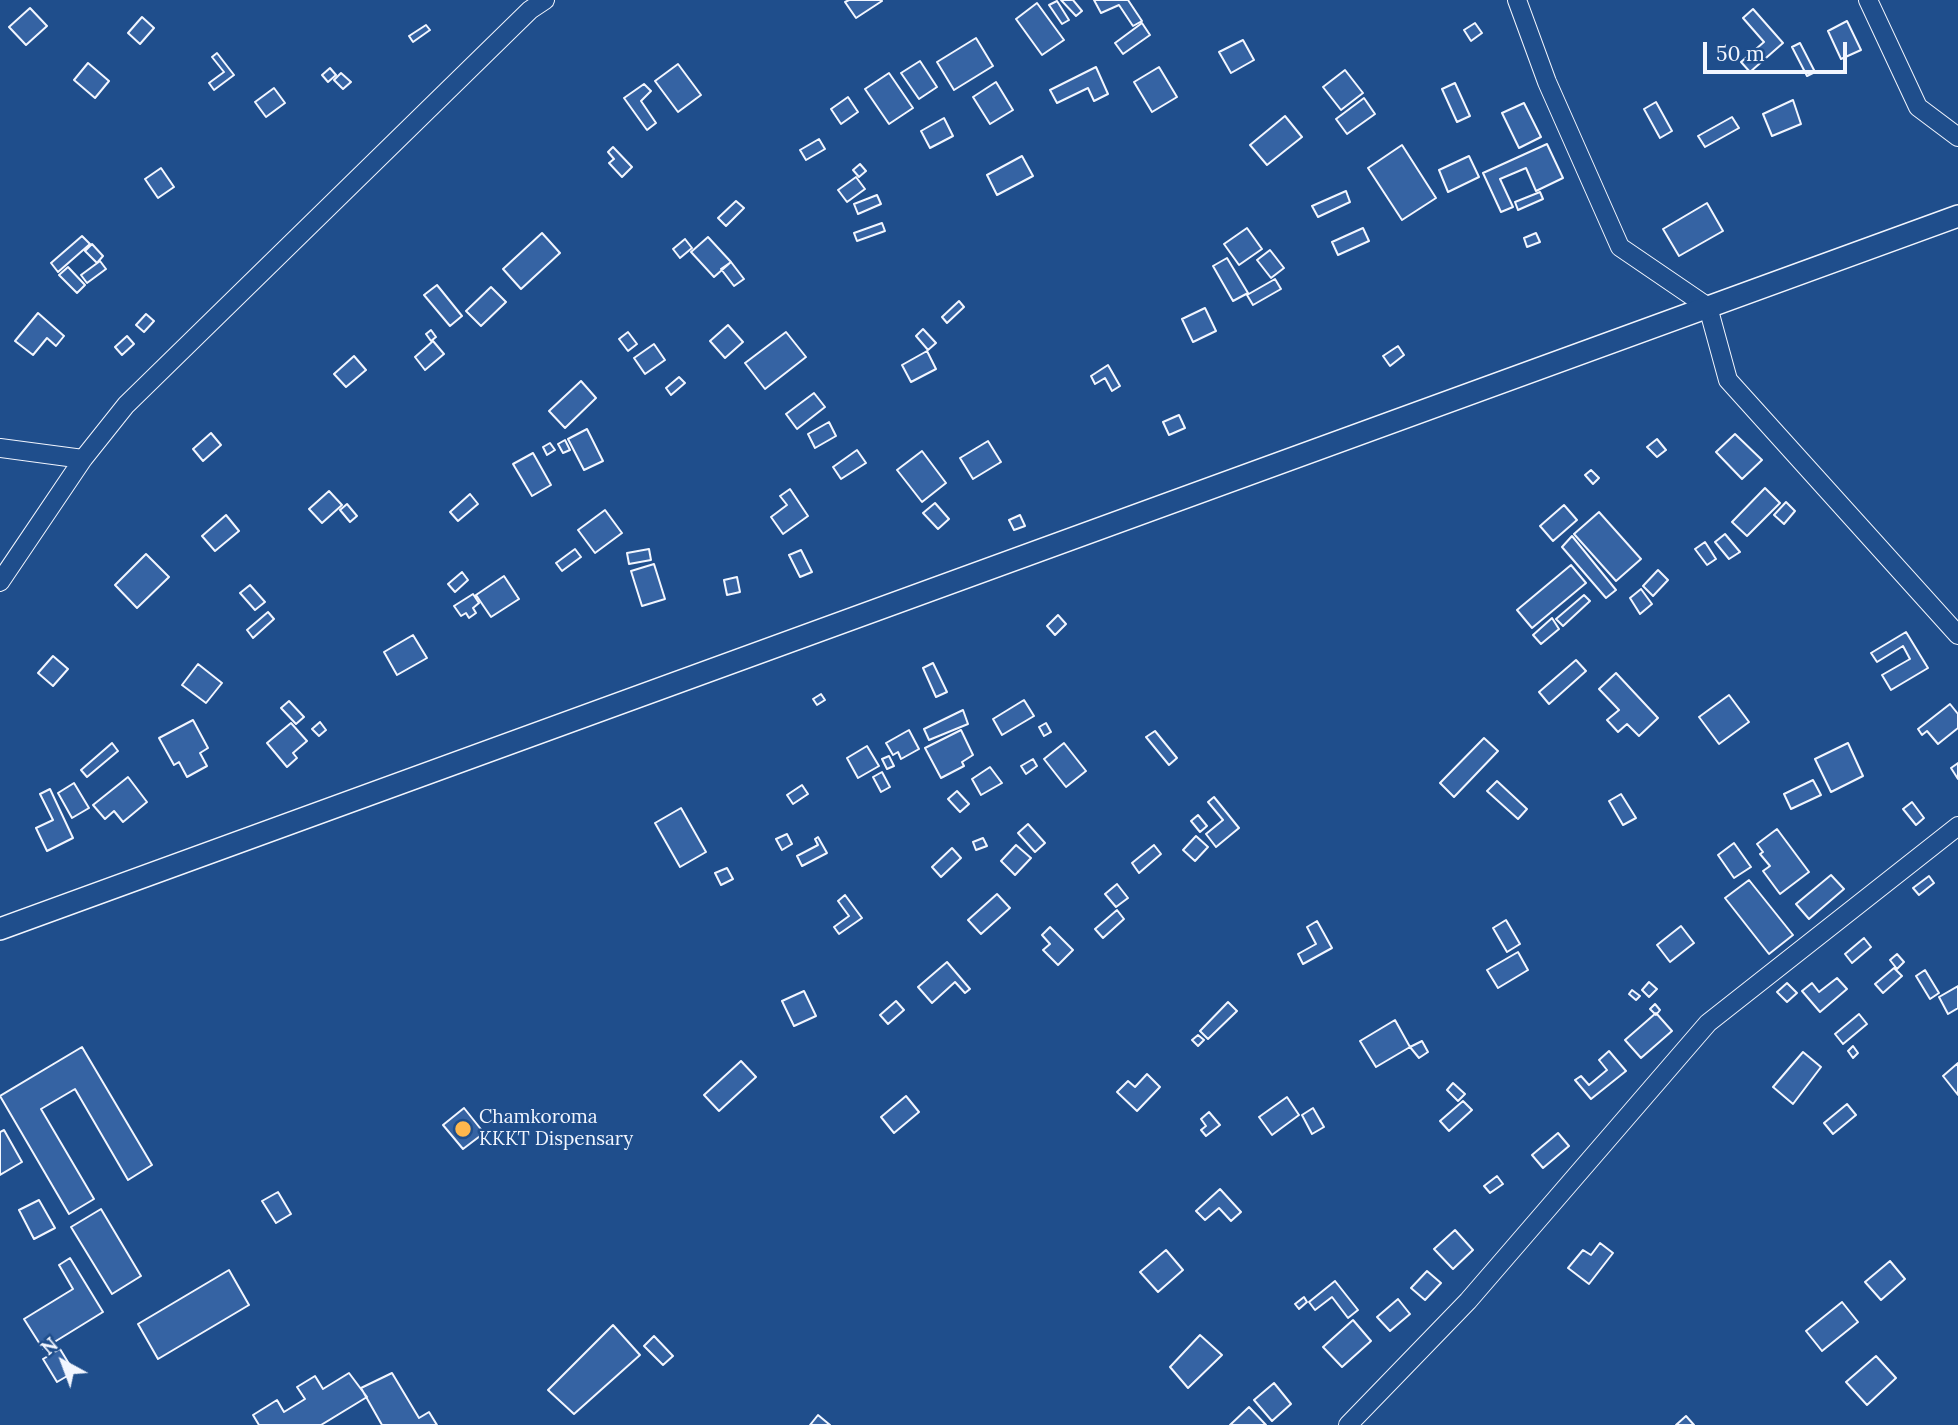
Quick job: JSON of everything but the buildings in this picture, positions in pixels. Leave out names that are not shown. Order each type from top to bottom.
[{"type":"street","points":[[0,582],[83,459],[127,405],[530,10],[545,0]]},
{"type":"street","points":[[1517,0],[1547,82],[1620,247],[1709,307],[1728,380],[1958,635]]},
{"type":"street","points":[[1868,0],[1918,107],[1958,137]]},
{"type":"street","points":[[0,929],[1958,216]]},
{"type":"street","points":[[0,448],[83,459]]},
{"type":"street","points":[[1348,1425],[1468,1301],[1708,1023],[1958,826]]},
{"type":"place","name":"Chamkoroma KKKT Dispensary","points":[[463,1129]]}]
